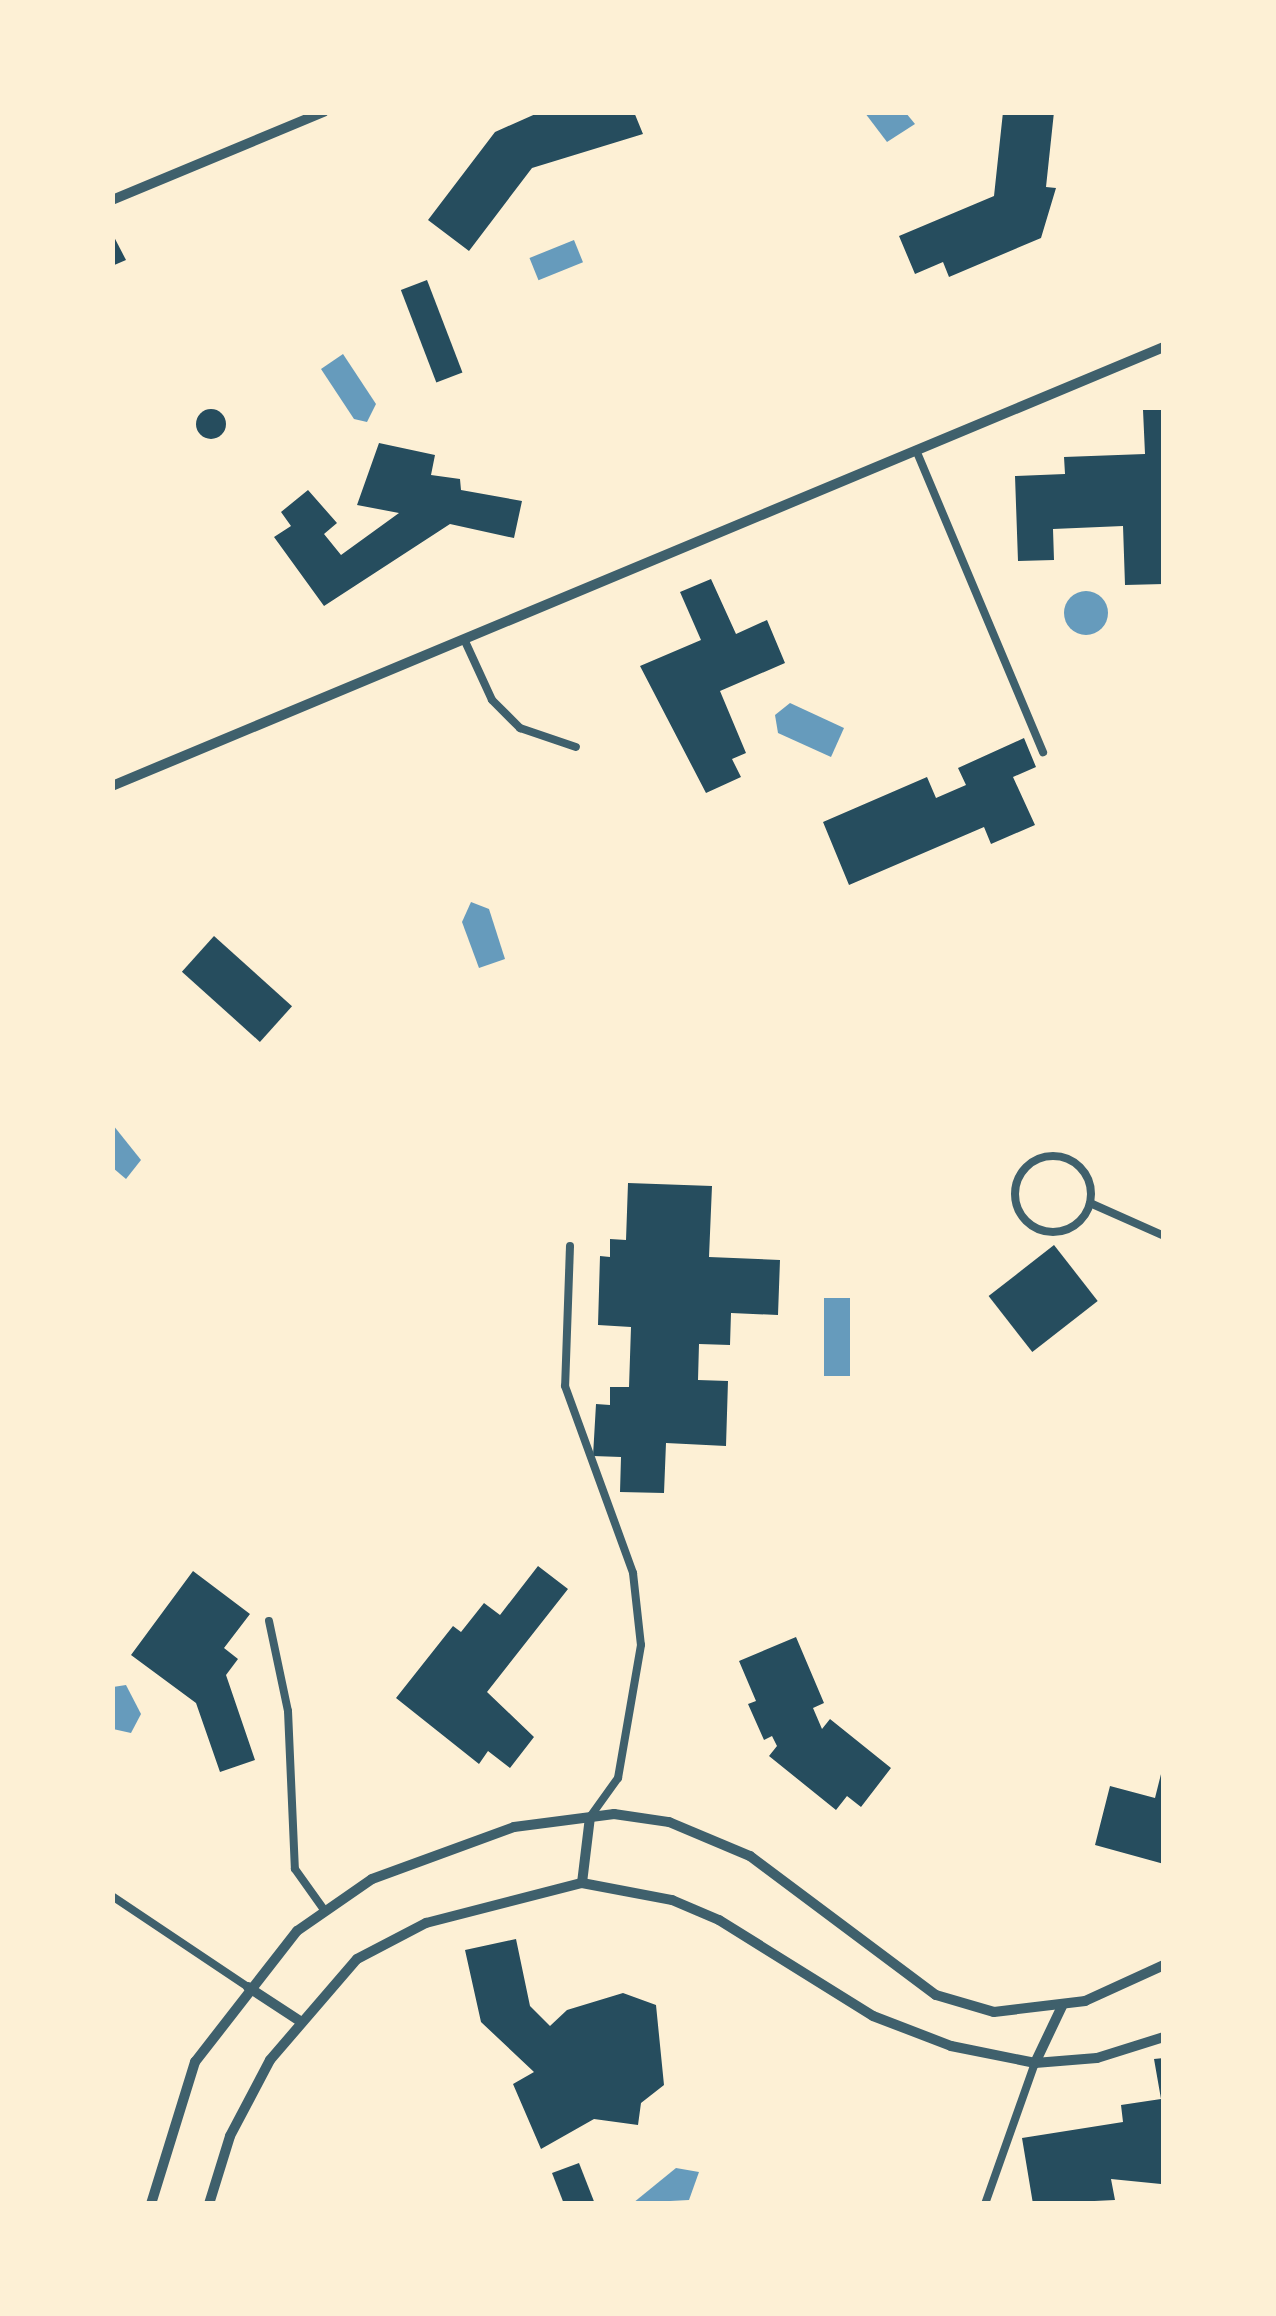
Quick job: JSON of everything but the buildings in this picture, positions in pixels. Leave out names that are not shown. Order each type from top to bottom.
[{"type":"street","points":[[112,200],[324,112]]},
{"type":"street","points":[[112,786],[1164,347]]},
{"type":"street","points":[[582,1883],[590,1817]]},
{"type":"street","points":[[151,2204],[195,2062],[248,1987],[325,1912],[372,1879],[496,1833],[590,1817],[669,1822],[750,1856],[936,1995],[994,2012],[1063,2004],[1164,1965]]},
{"type":"street","points":[[208,2204],[230,2136],[300,2021],[357,1959],[426,1923],[582,1883],[672,1900],[873,2016],[951,2046],[1036,2062],[1096,2058],[1164,2037]]},
{"type":"street","points":[[248,1987],[300,2021]]},
{"type":"street","points":[[1036,2062],[1063,2004]]},
{"type":"lane","points":[[916,450],[1043,752]]},
{"type":"lane","points":[[464,640],[492,700],[520,728],[576,747]]},
{"type":"lane","points":[[1062,1156],[1082,1169],[1090,1203],[1064,1231],[1038,1229],[1018,1212],[1014,1185],[1028,1164],[1062,1156]]},
{"type":"lane","points":[[1090,1203],[1164,1236]]},
{"type":"lane","points":[[570,1246],[565,1386],[634,1573],[641,1645],[618,1778],[590,1817]]},
{"type":"lane","points":[[269,1621],[288,1711],[295,1868],[325,1912]]},
{"type":"lane","points":[[112,1896],[248,1987]]},
{"type":"lane","points":[[984,2204],[1036,2062]]},
{"type":"water","points":[[865,113],[906,113],[915,124],[887,142]]},
{"type":"water","points":[[574,240],[583,262],[538,280],[529,258]]},
{"type":"water","points":[[343,354],[376,404],[367,422],[354,419],[321,369]]},
{"type":"water","points":[[1086,591],[1102,597],[1108,613],[1102,629],[1086,635],[1070,629],[1064,613],[1070,597]]},
{"type":"water","points":[[790,703],[844,728],[831,757],[778,733],[775,715]]},
{"type":"water","points":[[471,902],[489,909],[505,959],[479,968],[462,922]]},
{"type":"water","points":[[113,1125],[141,1160],[126,1179],[113,1168]]},
{"type":"water","points":[[824,1298],[850,1298],[850,1376],[824,1376]]},
{"type":"water","points":[[126,1685],[141,1714],[131,1733],[113,1729],[113,1687]]},
{"type":"water","points":[[676,2168],[699,2172],[689,2200],[633,2203]]}]
